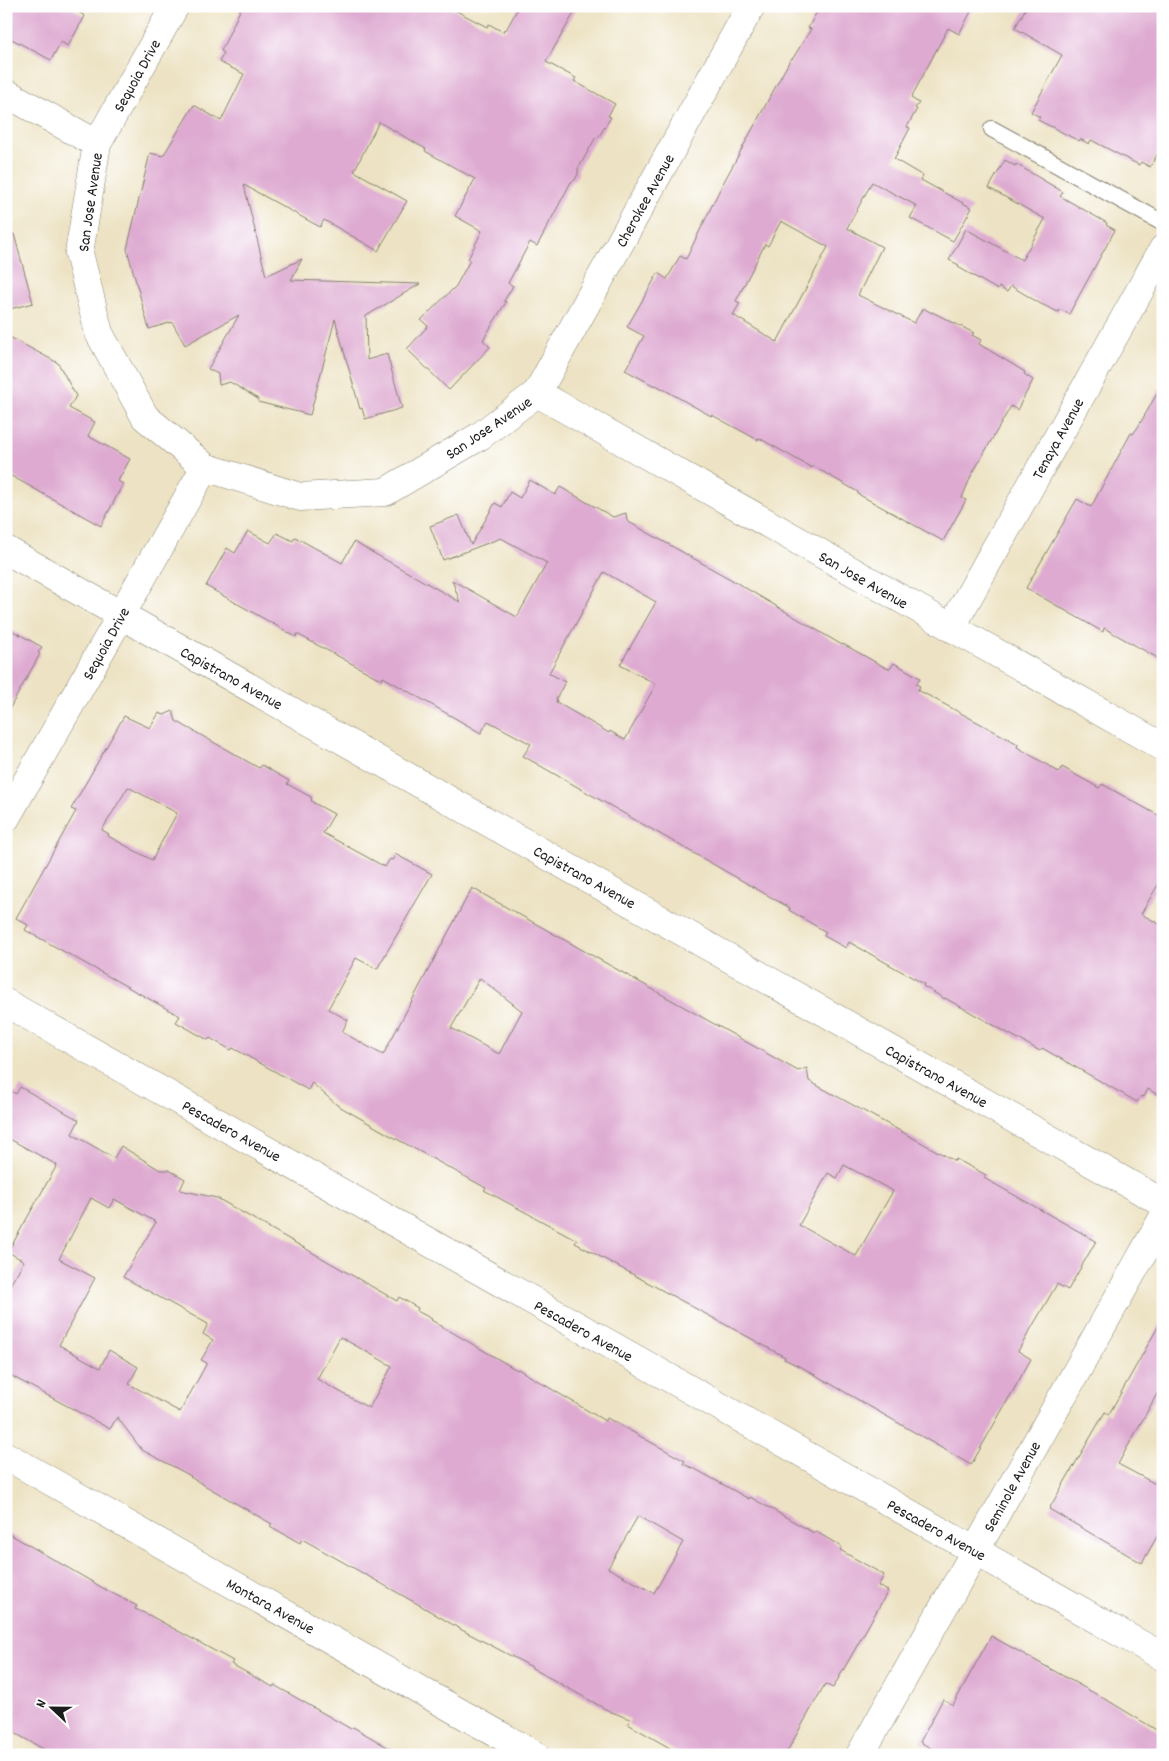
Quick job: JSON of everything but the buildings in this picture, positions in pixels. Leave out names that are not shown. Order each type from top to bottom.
[{"type":"street","name":"Sequoia Drive","points":[[97,144],[175,6]]},
{"type":"street","name":"Cherokee Avenue","points":[[537,393],[751,6]]},
{"type":"street","name":"San Jose Avenue","points":[[6,93],[97,144],[80,254],[99,333],[145,417],[204,467],[300,497],[385,492],[480,436],[537,393],[1163,747]]},
{"type":"street","name":"Tenaya Avenue","points":[[951,628],[1163,249]]},
{"type":"street","name":"Sequoia Drive","points":[[6,818],[204,467]]},
{"type":"street","name":"Capistrano Avenue","points":[[6,550],[1163,1203]]},
{"type":"street","name":"Pescadero Avenue","points":[[6,1003],[1163,1657]]},
{"type":"street","name":"Seminole Avenue","points":[[860,1755],[1163,1218]]},
{"type":"street","name":"Montara Avenue","points":[[6,1456],[535,1755]]},
{"type":"lane","points":[[992,130],[1163,223]]}]
